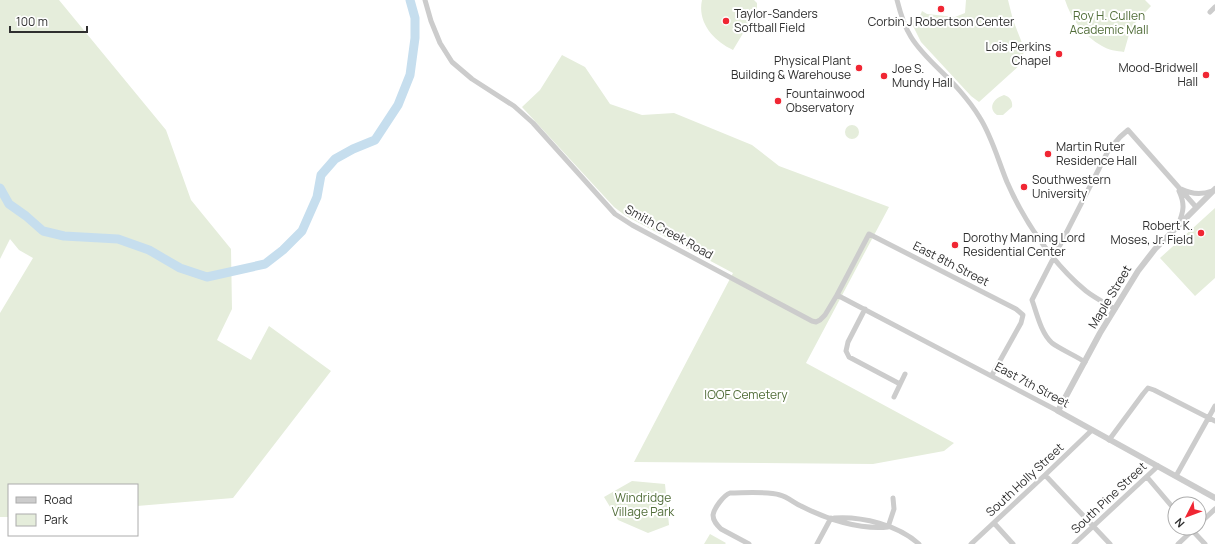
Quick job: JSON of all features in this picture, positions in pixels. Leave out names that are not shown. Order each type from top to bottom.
[{"type":"street","name":"Smith Creek Road","points":[[425,0],[440,42],[452,62],[472,79],[514,106],[533,124],[615,214],[812,321],[816,322],[823,318],[837,295],[869,234]]},
{"type":"street","points":[[898,0],[900,12],[910,36],[918,48],[959,90],[980,117],[1018,205],[1052,258],[1087,292],[1115,309]]},
{"type":"street","points":[[1210,12],[1215,7]]},
{"type":"street","points":[[1085,362],[1052,343],[1047,337],[1032,300],[1052,258],[1108,151],[1128,130],[1196,207]]},
{"type":"street","points":[[1177,186],[1190,192],[1203,194],[1214,190]]},
{"type":"street","points":[[1177,186],[1182,198],[1183,210],[1178,225]]},
{"type":"street","name":"Maple Street","points":[[1058,411],[1115,309],[1144,262],[1154,249],[1214,190]]},
{"type":"street","name":"East 8th Street","points":[[869,234],[1016,309],[1023,315],[1021,323],[992,375]]},
{"type":"street","name":"East 7th Street","points":[[837,295],[992,375],[1215,498]]},
{"type":"street","points":[[865,309],[848,342],[846,350],[849,357],[900,384]]},
{"type":"street","points":[[894,397],[905,374]]},
{"type":"street","points":[[1109,440],[1148,388],[1215,421]]},
{"type":"street","points":[[1176,476],[1215,406]]},
{"type":"street","name":"South Holly Street","points":[[971,544],[1092,430]]},
{"type":"street","name":"South Pine Street","points":[[1074,544],[1158,466]]},
{"type":"street","points":[[1045,475],[1110,544]]},
{"type":"street","points":[[1147,477],[1167,501]]},
{"type":"street","points":[[749,544],[721,528],[714,521],[714,512],[726,494],[773,493],[780,495],[800,506],[831,518],[843,517],[879,522],[888,527],[899,530],[919,544]]},
{"type":"street","points":[[888,527],[894,509],[893,498]]},
{"type":"street","points":[[1207,516],[1215,509]]},
{"type":"street","points":[[817,544],[831,518]]},
{"type":"street","points":[[994,523],[1013,544]]},
{"type":"street","points":[[1178,544],[1186,536]]},
{"type":"street","points":[[1199,536],[1205,544]]},
{"type":"green space","points":[[0,0],[59,0],[166,130],[191,200],[231,249],[232,309],[217,340],[251,360],[269,326],[331,371],[233,498],[138,506],[138,484],[8,484],[8,517],[0,517],[0,313],[33,258],[19,250],[10,239],[0,259]]},
{"type":"green space","name":"Taylor-Sanders Softball Field","points":[[702,0],[754,0],[757,3],[757,10],[733,50],[719,42],[708,30],[702,16]]},
{"type":"green space","points":[[966,0],[1008,0],[1013,20],[1024,48],[1022,63],[979,102],[971,96],[921,42],[910,20],[918,21],[922,11],[927,14],[955,17],[965,13]]},
{"type":"green space","name":"Roy H. Cullen Academic Mall","points":[[1065,0],[1145,0],[1151,6],[1135,23],[1130,31],[1124,52],[1104,47],[1089,37],[1071,14]]},
{"type":"green space","name":"IOOF Cemetery","points":[[562,55],[585,67],[610,104],[642,115],[674,113],[752,145],[779,166],[889,207],[806,363],[954,443],[944,451],[873,464],[634,462],[733,273],[626,216],[614,207],[522,107],[540,90]]},
{"type":"green space","points":[[1004,95],[1011,100],[1012,107],[1003,115],[997,115],[992,109],[992,106],[997,98]]},
{"type":"green space","points":[[852,125],[857,127],[859,132],[857,137],[852,139],[847,137],[845,132],[847,127]]},
{"type":"green space","name":"Robert K. Moses, Jr. Field","points":[[1215,208],[1215,278],[1195,296],[1160,258]]},
{"type":"green space","name":"Windridge Village Park","points":[[632,481],[665,484],[669,525],[648,533],[618,520],[604,497]]},
{"type":"green space","points":[[710,534],[726,543],[704,544]]},
{"type":"waterway","points":[[0,188],[9,204],[43,231],[64,236],[118,239],[149,250],[180,268],[207,277],[265,264],[283,250],[302,231],[317,197],[321,175],[335,159],[353,149],[375,140],[398,105],[410,75],[415,38],[415,18],[410,0]]},
{"type":"place","name":"Corbin J Robertson Center","points":[[941,9]]},
{"type":"place","name":"Taylor-Sanders Softball Field","points":[[726,21]]},
{"type":"place","name":"Lois Perkins Chapel","points":[[1059,54]]},
{"type":"place","name":"Physical Plant Building & Warehouse","points":[[859,68]]},
{"type":"place","name":"Mood-Bridwell Hall","points":[[1206,75]]},
{"type":"place","name":"Joe S. Mundy Hall","points":[[884,76]]},
{"type":"place","name":"Fountainwood Observatory","points":[[778,101]]},
{"type":"place","name":"Martin Ruter Residence Hall","points":[[1048,154]]},
{"type":"place","name":"Southwestern University","points":[[1024,187]]},
{"type":"place","name":"Robert K. Moses, Jr. Field","points":[[1201,233]]},
{"type":"place","name":"Dorothy Manning Lord Residential Center","points":[[955,245]]}]
